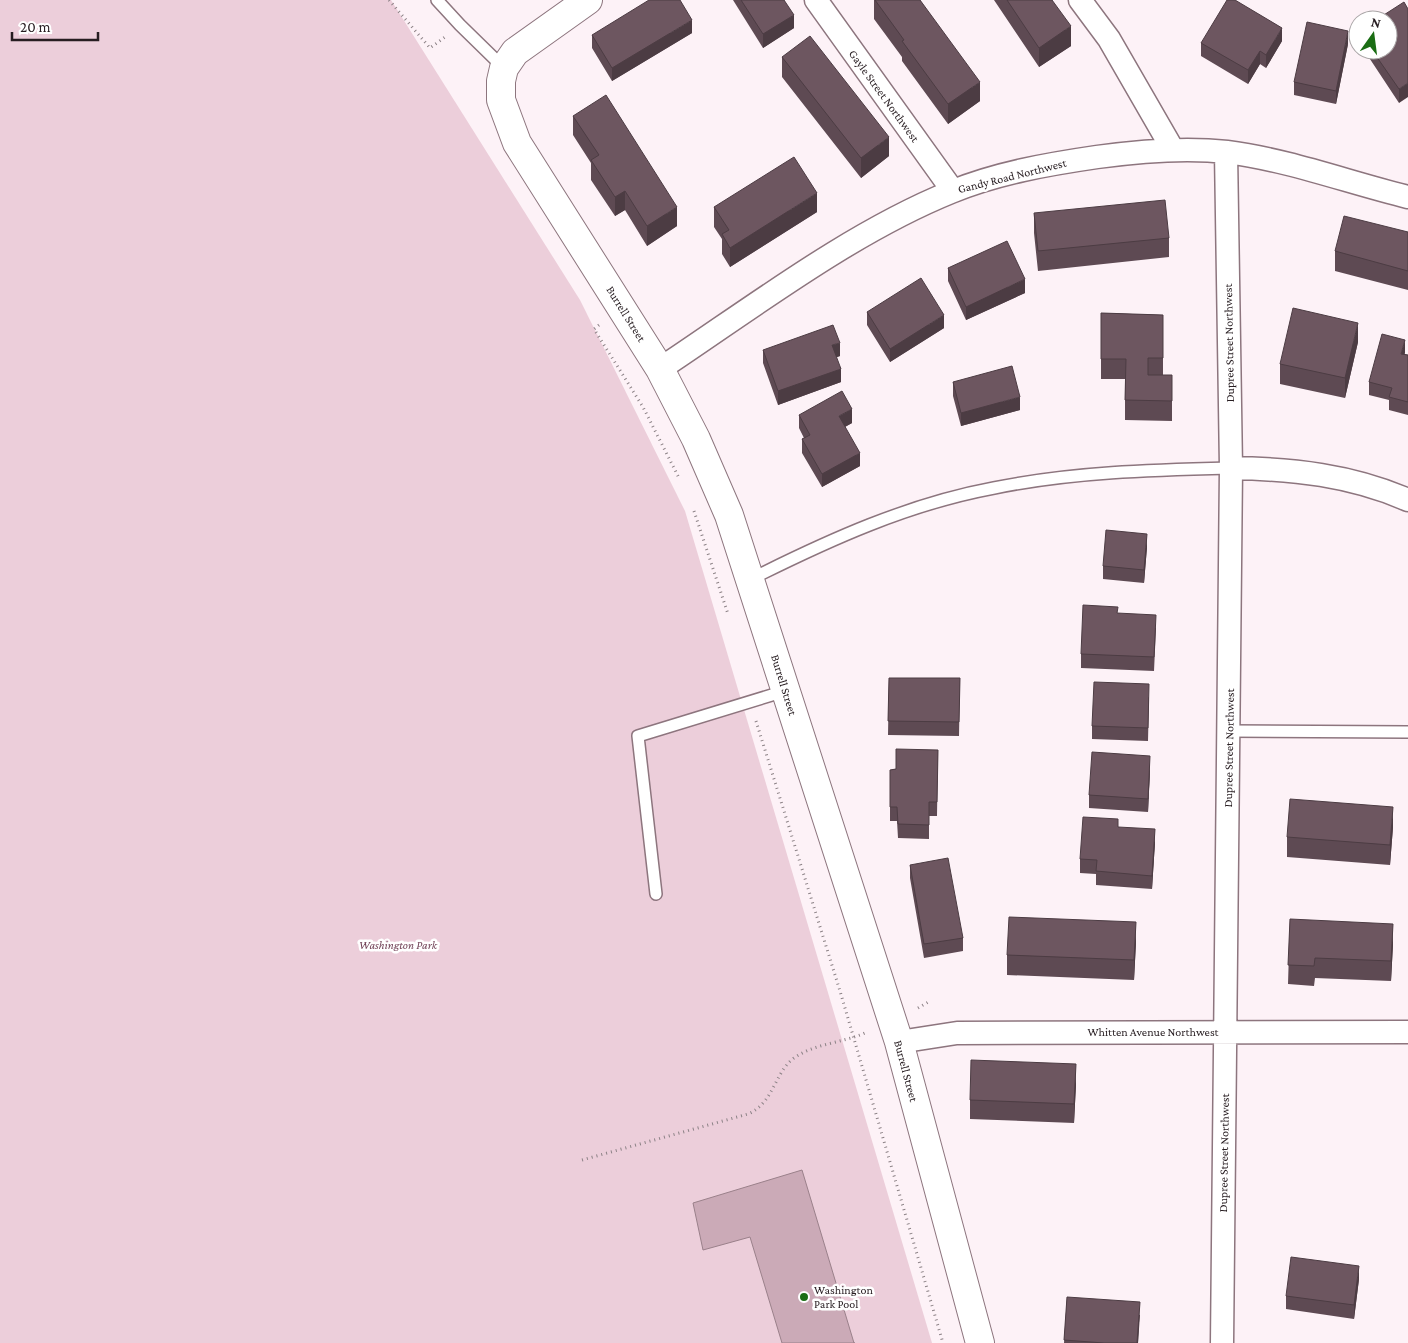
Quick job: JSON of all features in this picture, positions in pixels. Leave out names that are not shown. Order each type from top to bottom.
[{"type":"street","points":[[504,68],[515,52],[588,0]]},
{"type":"street","name":"Gayle Street Northwest","points":[[816,0],[952,191]]},
{"type":"street","points":[[1080,0],[1109,39],[1173,150]]},
{"type":"street","name":"Burrell Street","points":[[504,68],[500,81],[501,100],[517,143],[623,307],[660,369],[696,439],[722,498],[751,579],[895,1031],[980,1343]]},
{"type":"street","name":"Gandy Road Northwest","points":[[660,369],[845,246],[905,213],[952,191],[1057,162],[1124,153],[1173,150],[1226,152],[1308,168],[1408,197]]},
{"type":"street","name":"Dupree Street Northwest","points":[[1222,1343],[1232,468],[1226,152]]},
{"type":"street","points":[[1232,468],[1288,469],[1337,476],[1385,490],[1408,500]]},
{"type":"street","name":"Whitten Avenue Northwest","points":[[895,1031],[958,1033],[1408,1032]]},
{"type":"lane","points":[[438,0],[460,26],[504,68]]},
{"type":"lane","points":[[751,579],[819,544],[876,522],[934,503],[993,488],[1054,478],[1156,470],[1232,468]]},
{"type":"lane","points":[[656,894],[638,736],[786,691]]},
{"type":"lane","points":[[1230,730],[1408,732]]},
{"type":"path","points":[[389,0],[430,48],[460,26]]},
{"type":"path","points":[[623,307],[594,329],[643,408],[680,478]]},
{"type":"path","points":[[692,506],[730,618]]},
{"type":"path","points":[[753,702],[759,733],[854,1038],[942,1343]]},
{"type":"path","points":[[582,1160],[754,1112],[759,1109],[792,1059],[815,1047],[895,1031],[930,1002]]},
{"type":"green space","name":"Washington Park","points":[[0,0],[391,0],[580,300],[685,511],[932,1343],[0,1343]]},
{"type":"shaded area","name":"Washington Park Pool","points":[[802,1170],[854,1343],[782,1343],[750,1237],[703,1250],[693,1203]]},
{"type":"building","points":[[649,0],[680,0],[692,20],[612,68],[592,35]]},
{"type":"building","points":[[741,0],[784,0],[794,15],[763,34]]},
{"type":"building","points":[[875,0],[920,0],[980,82],[948,104]]},
{"type":"building","points":[[1007,0],[1052,0],[1071,26],[1039,48]]},
{"type":"building","points":[[1227,0],[1235,0],[1282,28],[1266,55],[1260,51],[1248,70],[1201,43]]},
{"type":"building","points":[[1404,2],[1408,9],[1408,83],[1399,89],[1379,60],[1398,60],[1398,10],[1392,10]]},
{"type":"building","points":[[1307,22],[1348,31],[1336,91],[1294,82]]},
{"type":"building","points":[[810,36],[889,137],[861,158],[782,57]]},
{"type":"building","points":[[606,95],[677,207],[647,226],[625,191],[615,197],[591,160],[599,155],[573,116]]},
{"type":"building","points":[[794,157],[817,193],[730,248],[722,234],[729,230],[714,207]]},
{"type":"building","points":[[1165,200],[1169,238],[1038,251],[1034,213]]},
{"type":"building","points":[[1344,216],[1408,232],[1408,271],[1335,251]]},
{"type":"building","points":[[1007,241],[1025,279],[966,307],[948,268]]},
{"type":"building","points":[[921,278],[944,315],[890,349],[867,312]]},
{"type":"building","points":[[1293,308],[1358,323],[1345,378],[1280,364]]},
{"type":"building","points":[[1101,313],[1163,315],[1163,358],[1148,358],[1148,375],[1172,375],[1172,401],[1125,400],[1126,359],[1101,359]]},
{"type":"building","points":[[833,325],[840,343],[832,345],[841,369],[778,391],[763,350]]},
{"type":"building","points":[[1382,334],[1405,340],[1401,354],[1408,355],[1408,402],[1389,397],[1392,388],[1369,382]]},
{"type":"building","points":[[1012,366],[1020,397],[961,413],[953,382]]},
{"type":"building","points":[[842,391],[852,409],[839,416],[860,453],[822,474],[802,439],[810,435],[799,415]]},
{"type":"building","points":[[1106,530],[1147,534],[1144,570],[1103,566]]},
{"type":"building","points":[[1083,605],[1118,607],[1117,613],[1156,615],[1154,657],[1081,654]]},
{"type":"building","points":[[889,678],[960,678],[959,722],[888,721]]},
{"type":"building","points":[[1094,682],[1149,684],[1148,728],[1092,726]]},
{"type":"building","points":[[896,749],[938,750],[937,802],[929,802],[929,825],[898,824],[897,807],[890,807],[890,770],[896,769]]},
{"type":"building","points":[[1092,752],[1150,756],[1148,799],[1089,795]]},
{"type":"building","points":[[1290,799],[1393,807],[1390,845],[1287,837]]},
{"type":"building","points":[[1083,817],[1118,819],[1118,827],[1155,829],[1152,876],[1096,871],[1097,860],[1080,859]]},
{"type":"building","points":[[948,858],[963,938],[924,944],[910,865]]},
{"type":"building","points":[[1009,917],[1136,922],[1134,960],[1007,955]]},
{"type":"building","points":[[1290,919],[1393,924],[1391,961],[1315,958],[1314,966],[1288,965]]},
{"type":"building","points":[[971,1060],[1076,1064],[1074,1104],[970,1100]]},
{"type":"building","points":[[1291,1257],[1359,1266],[1354,1305],[1286,1296]]},
{"type":"building","points":[[1067,1297],[1140,1302],[1137,1343],[1064,1340]]},
{"type":"place","name":"Washington Park Pool","points":[[804,1297]]}]
